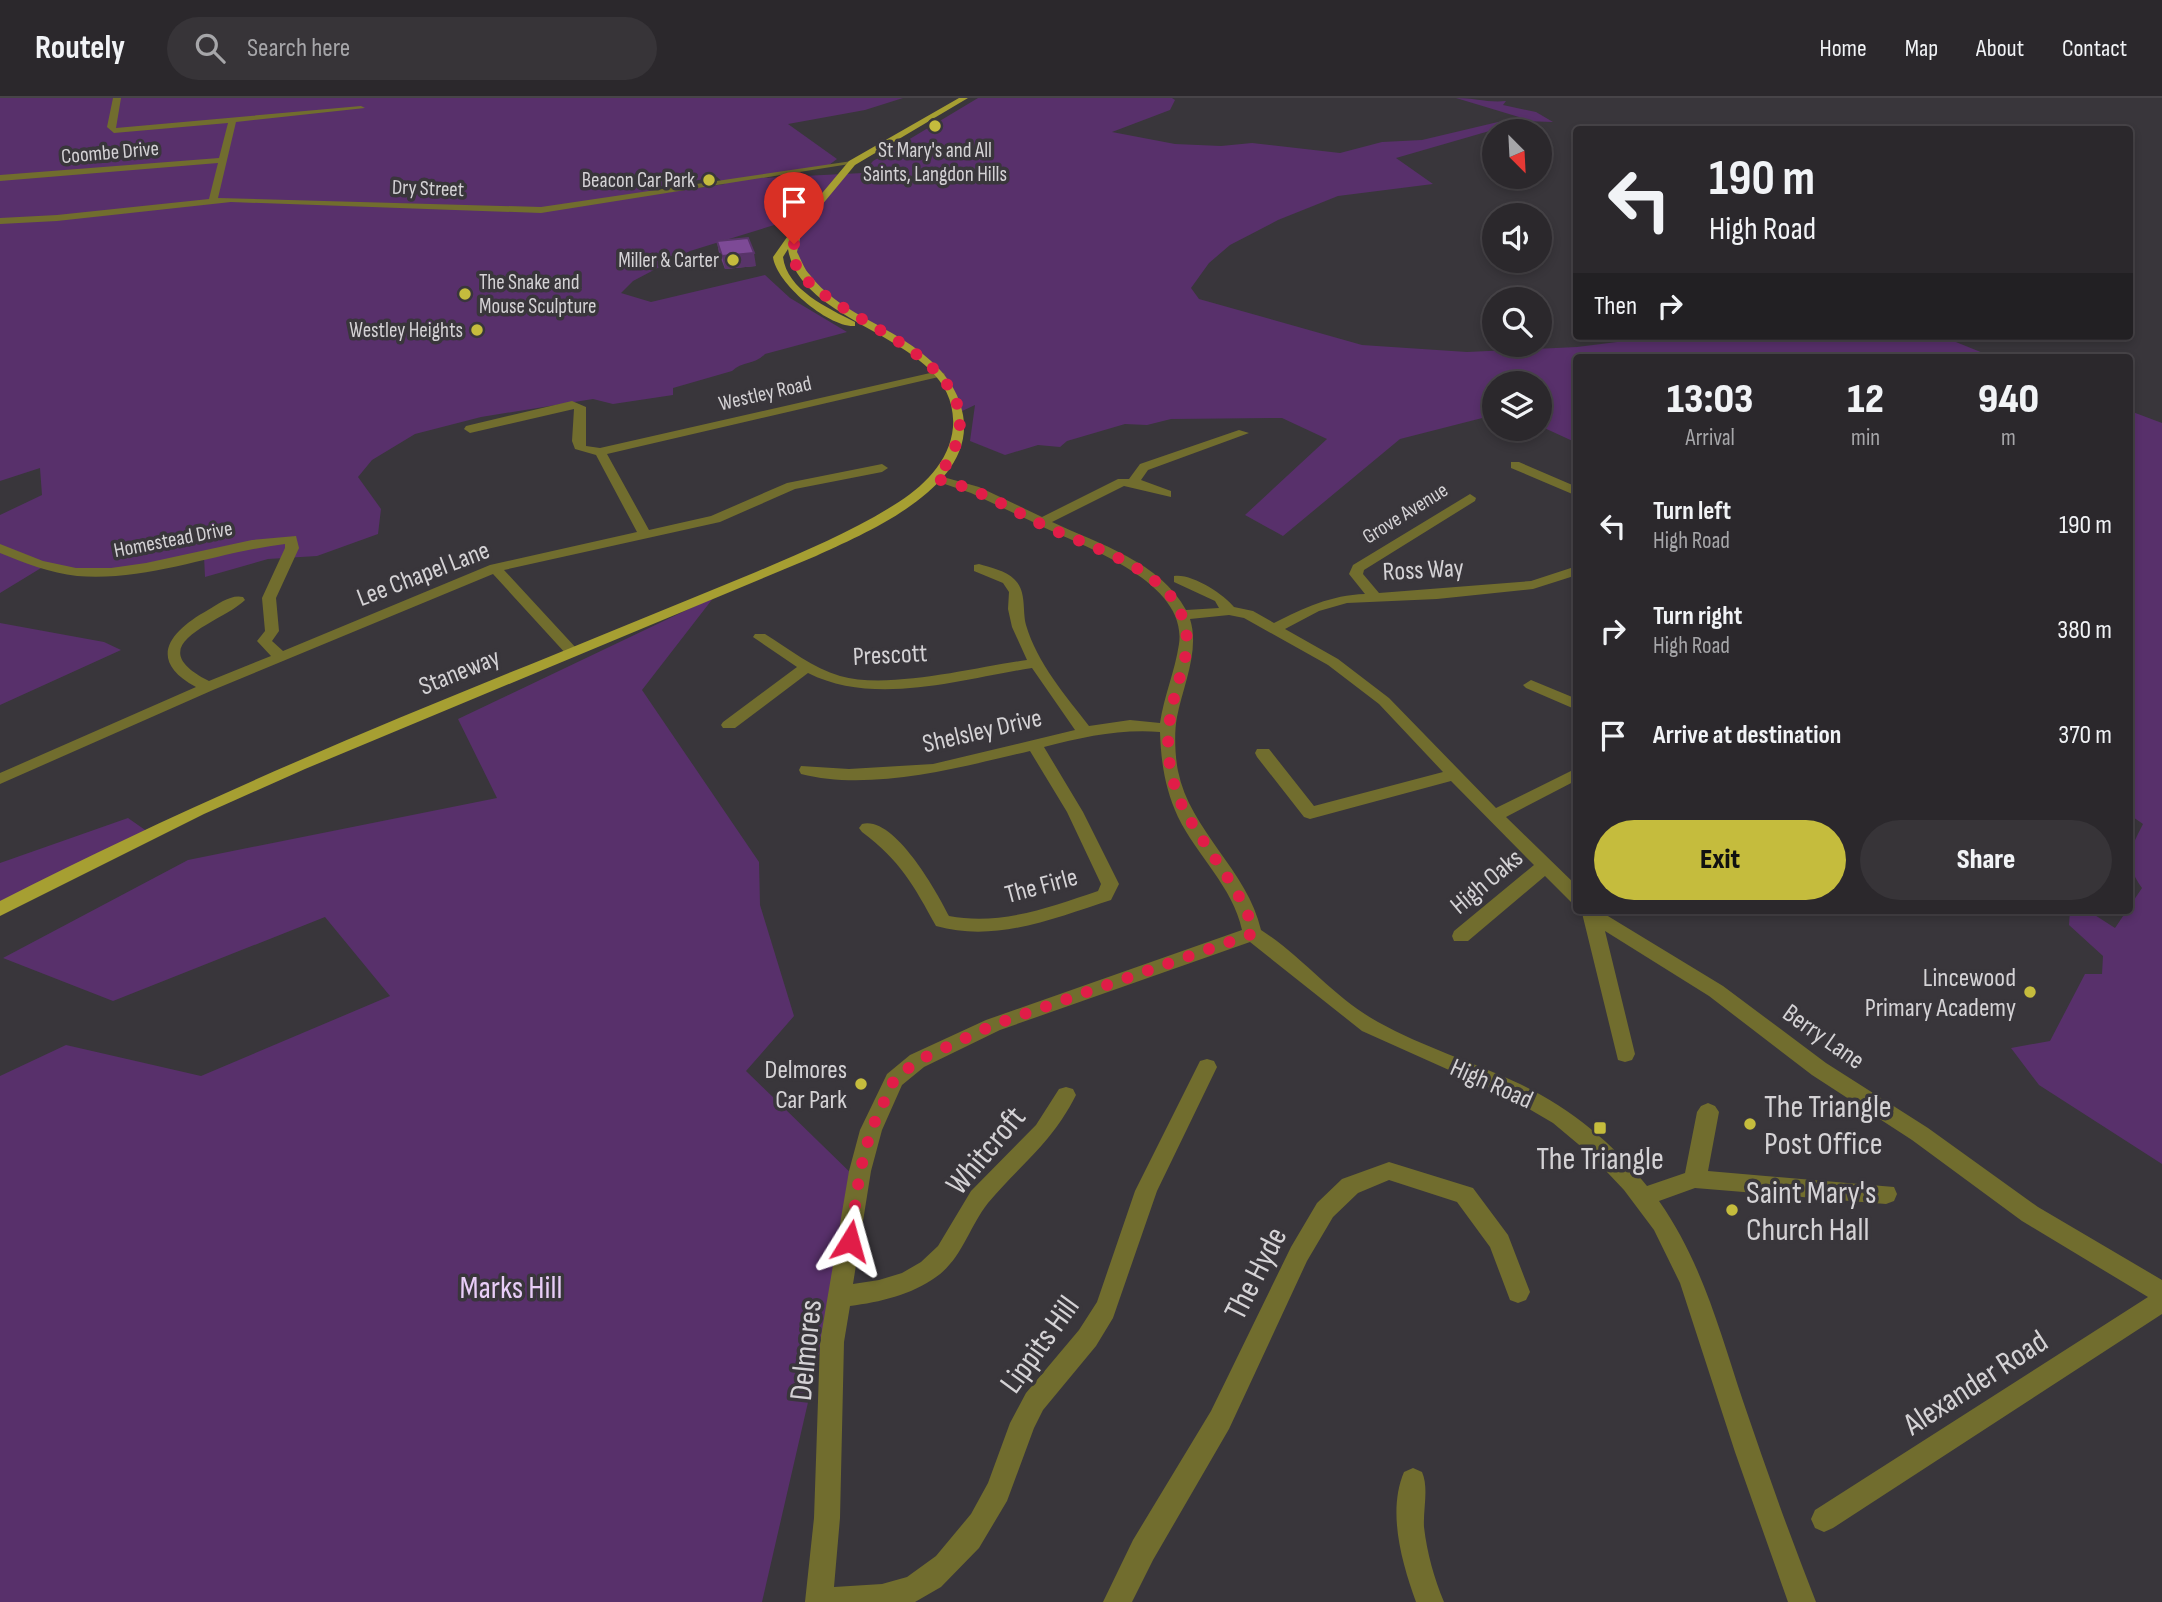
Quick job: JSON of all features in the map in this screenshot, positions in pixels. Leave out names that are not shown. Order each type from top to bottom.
[{"type":"main road","points":[[939,374],[897,348],[823,310],[780,273],[778,257],[852,163],[964,98]]},
{"type":"main road","points":[[798,230],[792,252],[806,278],[840,306],[926,360],[939,374],[960,412],[952,455],[936,479]]},
{"type":"main road","name":"Staneway","points":[[0,909],[96,858],[228,794],[811,553],[901,506],[936,479]]},
{"type":"street","points":[[117,98],[111,127],[114,131],[361,108]]},
{"type":"street","points":[[213,201],[233,122]]},
{"type":"street","name":"Coombe Drive","points":[[0,178],[223,160]]},
{"type":"street","name":"Dry Street","points":[[0,221],[57,218],[213,201],[541,210],[852,163]]},
{"type":"street","name":"Westley Road","points":[[600,452],[939,374]]},
{"type":"street","points":[[470,429],[572,404],[580,407],[578,441],[581,449],[600,452],[645,535]]},
{"type":"street","points":[[1133,482],[1144,467],[1243,433]]},
{"type":"street","points":[[1515,465],[1573,490]]},
{"type":"street","name":"Lee Chapel Lane","points":[[0,779],[280,656],[495,569],[715,519],[791,486],[882,468]]},
{"type":"street","points":[[936,479],[975,490],[1137,568],[1168,593],[1181,615],[1186,651],[1167,728],[1168,761],[1181,805],[1247,911],[1252,934]]},
{"type":"street","points":[[1039,523],[1110,486],[1133,482],[1167,494]]},
{"type":"street","name":"Grove Avenue","points":[[1374,596],[1356,574],[1358,568],[1470,498]]},
{"type":"street","name":"Homestead Drive","points":[[0,548],[47,565],[97,574],[119,573],[273,540],[291,539],[292,548],[269,598],[272,631],[264,641],[280,656]]},
{"type":"street","points":[[979,568],[1008,580],[1016,592],[1013,604],[1034,663],[1085,732]]},
{"type":"street","points":[[495,569],[572,652]]},
{"type":"street","name":"Ross Way","points":[[1275,628],[1324,604],[1374,596],[1437,595],[1533,585],[1573,571]]},
{"type":"street","points":[[1179,579],[1220,598],[1229,611]]},
{"type":"street","points":[[208,687],[182,672],[174,653],[181,636],[198,620],[238,600]]},
{"type":"street","points":[[1181,615],[1229,611],[1248,614],[1368,687],[1456,774],[1493,816],[1573,893]]},
{"type":"street","name":"Prescott","points":[[760,637],[807,666],[840,680],[877,684],[1034,663]]},
{"type":"street","points":[[730,725],[807,666]]},
{"type":"street","points":[[1531,685],[1573,703]]},
{"type":"street","name":"Shelsley Drive","points":[[807,770],[849,774],[933,769],[1118,726],[1167,728]]},
{"type":"street","name":"The Firle","points":[[868,828],[905,855],[919,873],[943,921],[962,927],[1044,914],[1105,895],[1110,884],[1075,812],[1035,745]]},
{"type":"street","points":[[1263,753],[1310,813],[1456,774]]},
{"type":"street","points":[[1493,816],[1542,794],[1573,775]]},
{"type":"street","name":"High Oaks","points":[[1461,936],[1546,865]]},
{"type":"street","points":[[1592,914],[1625,1054]]},
{"type":"street","name":"Berry Lane","points":[[1594,914],[1716,991],[1819,1069],[1920,1134],[2030,1214],[2162,1293]]},
{"type":"street","name":"High Road","points":[[1252,934],[1275,948],[1331,1001],[1366,1025],[1406,1045],[1501,1084],[1561,1118],[1604,1155],[1643,1197],[1685,1265],[1769,1514],[1802,1602]]},
{"type":"street","name":"Delmores","points":[[819,1602],[827,1518],[832,1342],[842,1296],[860,1171],[871,1130],[894,1080],[917,1061],[993,1025],[1252,934]]},
{"type":"street","name":"Lippits Hill","points":[[819,1602],[882,1597],[915,1588],[939,1572],[967,1541],[989,1509],[1026,1416],[1045,1386],[1089,1336],[1104,1312],[1121,1273],[1131,1232],[1155,1169],[1207,1067]]},
{"type":"street","name":"Whitcroft","points":[[842,1296],[879,1291],[909,1281],[929,1269],[946,1253],[979,1198],[1044,1131],[1066,1095]]},
{"type":"street","points":[[1695,1179],[1708,1112]]},
{"type":"street","name":"The Hyde","points":[[1117,1602],[1143,1550],[1220,1420],[1299,1254],[1325,1210],[1350,1186],[1389,1171],[1465,1195],[1500,1242],[1518,1292]]},
{"type":"street","points":[[1643,1197],[1695,1179],[1886,1194]]},
{"type":"street","name":"Alexander Road","points":[[1824,1519],[2162,1301]]},
{"type":"street","points":[[1413,1481],[1408,1506],[1421,1579],[1430,1602]]},
{"type":"green space","points":[[0,98],[903,98],[865,110],[788,124],[837,159],[829,165],[763,178],[863,173],[873,161],[978,98],[1172,98],[1175,100],[1170,110],[1112,132],[1175,144],[1221,146],[1252,143],[1340,153],[1382,142],[1422,140],[1482,126],[1482,133],[1396,158],[1433,184],[1338,196],[1278,220],[1230,245],[1209,263],[1191,288],[1199,299],[1362,345],[1482,351],[1482,357],[1552,357],[1552,348],[1633,340],[1951,340],[1986,354],[1573,354],[1573,441],[1552,432],[1552,371],[1482,371],[1482,418],[1400,439],[1283,536],[1245,515],[1327,439],[1282,418],[1171,419],[1147,425],[1125,424],[1067,441],[1060,447],[1038,445],[1005,455],[970,441],[975,405],[960,412],[939,377],[924,359],[834,301],[805,271],[792,252],[807,215],[690,251],[633,281],[621,293],[651,302],[765,275],[790,298],[847,332],[765,354],[732,371],[673,388],[673,395],[613,404],[593,399],[481,417],[415,434],[372,460],[358,477],[381,509],[378,534],[317,556],[268,559],[205,577],[204,556],[119,573],[46,565],[0,593],[0,515],[42,495],[40,468],[0,481]],"holes":[[[717,177],[725,184],[664,193],[656,187]]]},
{"type":"green space","points":[[1456,98],[1506,101],[1503,105],[1536,112],[1548,119],[1511,119],[1519,117]]},
{"type":"green space","points":[[2133,412],[2162,423],[2162,1164],[2039,1085],[2011,1048],[2050,1041],[2085,974],[2102,974],[2103,956],[2069,925],[2070,914],[2093,914],[2115,928],[2124,914],[2133,914],[2133,901],[2142,888],[2133,873],[2133,846],[2143,824],[2133,817]]},
{"type":"green space","name":"Marks Hill","points":[[714,597],[642,690],[759,862],[760,905],[794,1016],[746,1071],[859,1181],[762,1602],[0,1602],[0,1076],[66,1045],[201,1076],[390,996],[325,917],[113,1001],[3,958],[188,860],[497,798],[458,719]]},
{"type":"green space","points":[[0,623],[104,642],[121,650],[0,705]]},
{"type":"green space","points":[[128,818],[148,832],[0,909],[0,863]]},
{"type":"building","points":[[748,238],[754,253],[722,256],[717,241]]},
{"type":"place","name":"St Mary's and All Saints, Langdon Hills","points":[[935,126]]},
{"type":"place","name":"Beacon Car Park","points":[[709,180]]},
{"type":"place","name":"Miller & Carter","points":[[733,260]]},
{"type":"place","name":"The Snake and Mouse Sculpture","points":[[465,294]]},
{"type":"place","name":"Westley Heights","points":[[477,330]]},
{"type":"place","name":"Lincewood Primary Academy","points":[[2030,992]]},
{"type":"place","name":"Delmores Car Park","points":[[861,1084]]},
{"type":"place","name":"The Triangle Post Office","points":[[1750,1124]]},
{"type":"place","name":"The Triangle","points":[[1600,1128]]},
{"type":"place","name":"Saint Mary's Church Hall","points":[[1732,1210]]},
{"type":"route","points":[[794,244],[794,260],[806,278],[840,306],[926,360],[950,389],[960,412],[959,435],[952,455],[936,479],[975,490],[1048,527],[1127,562],[1154,580],[1172,598],[1184,621],[1187,642],[1185,659],[1169,713],[1167,749],[1170,771],[1187,817],[1247,911],[1253,928],[1252,934],[1193,957],[993,1025],[917,1061],[894,1080],[871,1130],[860,1171],[850,1241]]}]
